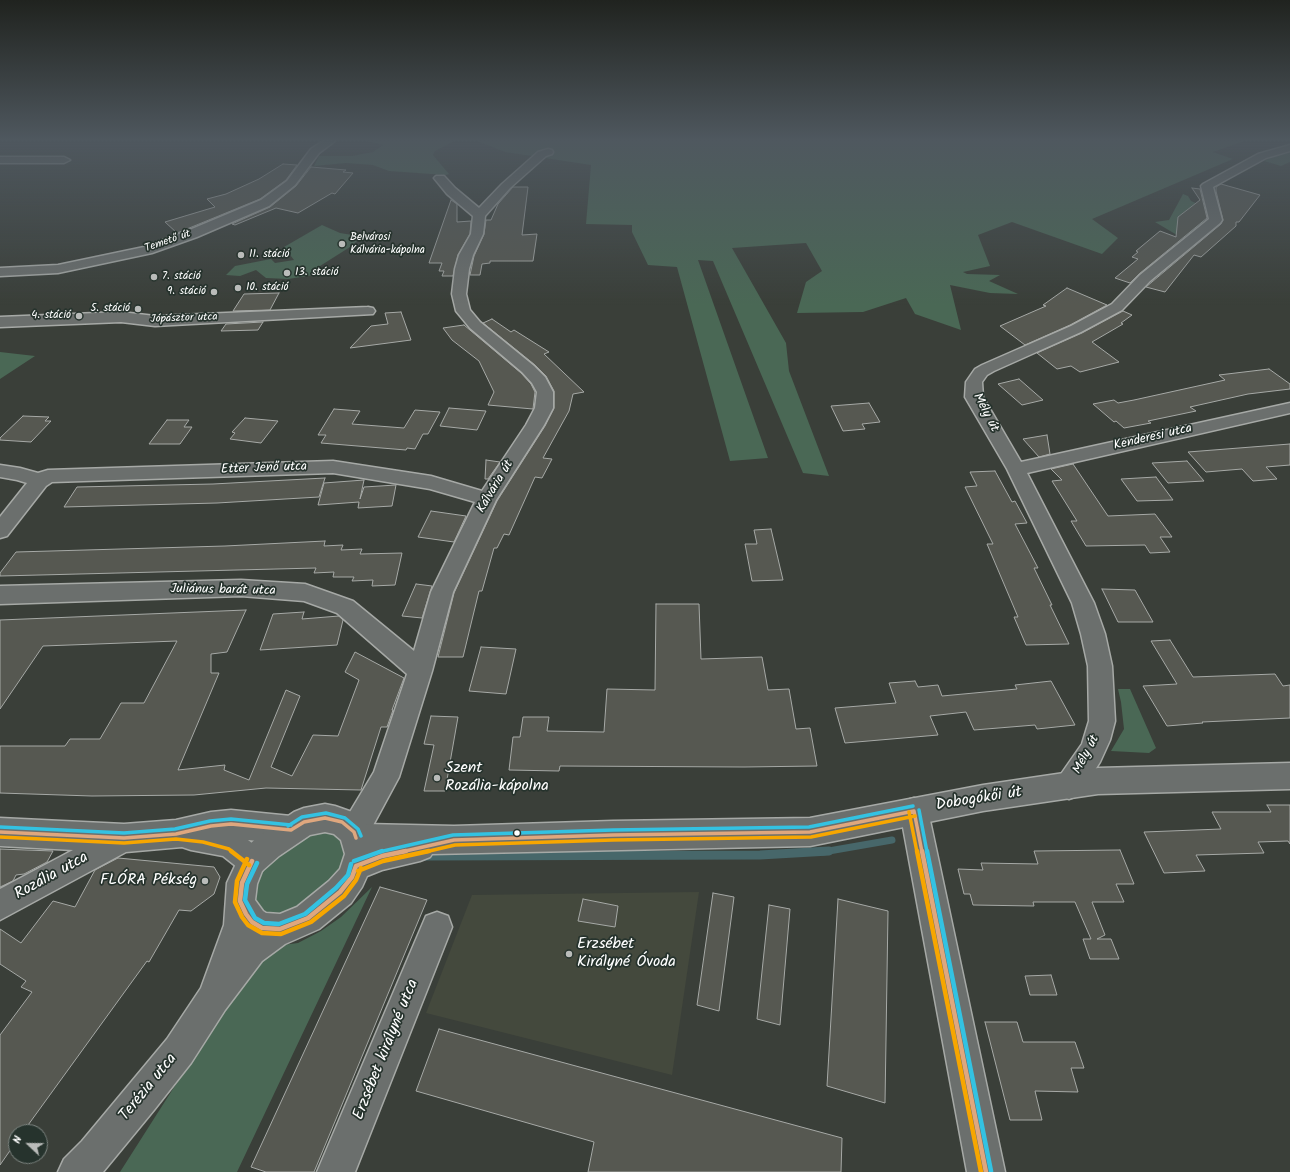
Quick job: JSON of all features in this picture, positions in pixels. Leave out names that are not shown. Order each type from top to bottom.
[{"type":"street","name":"Temető út","points":[[0,272],[58,269],[147,250],[192,234],[265,203],[274,196]]},
{"type":"street","points":[[456,196],[479,215],[497,196]]},
{"type":"street","name":"Mély út","points":[[1069,786],[1087,760],[1097,740],[1102,720],[1100,666],[1093,634],[1083,603],[1016,469],[974,397],[974,382],[976,376],[988,368],[1076,329],[1117,307],[1145,278],[1216,220],[1210,196]]},
{"type":"street","name":"Kálvária út","points":[[352,839],[386,777],[420,671],[442,592],[487,499],[535,426],[544,408],[545,392],[539,381],[528,369],[475,325],[463,311],[459,294],[462,269],[466,255],[477,234],[479,215]]},
{"type":"street","name":"Jópásztor utca","points":[[0,322],[121,317],[155,321],[368,311]]},
{"type":"street","name":"Kenderesi utca","points":[[1016,469],[1290,408]]},
{"type":"street","name":"Etter Jenő utca","points":[[39,481],[48,476],[333,467],[431,483],[487,499]]},
{"type":"street","points":[[0,471],[20,474],[39,481],[0,531]]},
{"type":"street","name":"Juliánus barát utca","points":[[0,594],[241,588],[305,593],[345,608],[420,671]]},
{"type":"street","name":"Dobogókői út","points":[[352,839],[382,856],[454,840],[613,835],[810,832],[983,798],[1098,781],[1290,776]]},
{"type":"street","points":[[914,811],[986,1172]]},
{"type":"street","points":[[325,818],[352,839],[352,877],[340,892],[308,918],[280,929],[262,928],[252,922],[246,914],[240,900],[242,883],[252,861],[269,846],[304,822],[325,818]]},
{"type":"street","points":[[0,832],[124,838],[176,834],[211,826],[231,824],[291,830]]},
{"type":"street","points":[[176,834],[204,837],[231,844],[252,861]]},
{"type":"street","name":"Rozália utca","points":[[0,905],[124,838]]},
{"type":"street","name":"Terézia utca","points":[[213,998],[239,925],[240,900]]},
{"type":"street","name":"Erzsébet királyné utca","points":[[336,1172],[437,927]]},
{"type":"street","name":"Terézia utca","points":[[77,1172],[96,1154],[179,1051],[213,998],[251,950],[264,939],[280,929]]},
{"type":"shaded area","name":"Erzsébet Királyné Óvoda","points":[[699,892],[672,1075],[426,1013],[472,895]]},
{"type":"green space","points":[[588,196],[1147,196],[1092,219],[1118,238],[1102,254],[1012,222],[978,235],[990,266],[963,272],[967,274],[1000,275],[989,281],[1018,294],[990,293],[950,285],[961,330],[915,314],[906,298],[863,312],[797,313],[806,282],[822,271],[806,243],[732,248],[786,343],[789,371],[829,476],[803,473],[713,261],[698,260],[768,458],[730,461],[677,267],[648,265],[632,232],[632,225],[586,224]]},
{"type":"green space","points":[[1182,196],[1188,196],[1191,201],[1203,206],[1205,212],[1203,223],[1189,235],[1177,235],[1155,222],[1169,220]]},
{"type":"green space","points":[[322,225],[340,233],[358,236],[357,241],[350,247],[320,266],[320,274],[288,279],[266,278],[256,270],[240,276],[226,275],[235,266],[271,259],[275,263],[294,260],[284,247]]},
{"type":"green space","points":[[0,352],[35,356],[0,379]]},
{"type":"green space","points":[[1118,689],[1130,689],[1156,748],[1149,753],[1111,751],[1124,729]]},
{"type":"green space","points":[[338,830],[350,858],[308,910],[270,919],[251,906],[250,878],[298,831]]},
{"type":"green space","points":[[372,887],[237,1172],[120,1172],[206,1037],[268,947],[298,943],[321,931],[341,917]]},
{"type":"building","points":[[220,196],[265,196],[260,199],[177,233],[165,222],[215,207],[207,199]]},
{"type":"building","points":[[284,196],[327,196],[298,213],[276,208],[235,225],[232,224],[270,207]]},
{"type":"building","points":[[505,196],[527,196],[522,235],[537,234],[533,261],[490,261],[490,263],[482,264],[480,275],[470,275],[474,256],[484,234],[486,220],[491,220],[498,204]]},
{"type":"building","points":[[1197,196],[1202,196],[1207,218],[1130,283],[1115,278],[1138,259],[1132,257],[1138,252],[1136,251],[1160,231],[1176,237],[1178,217],[1200,200]]},
{"type":"building","points":[[1217,196],[1259,196],[1239,222],[1236,222],[1236,226],[1201,257],[1194,255],[1165,292],[1146,287],[1221,224],[1223,220]]},
{"type":"building","points":[[451,200],[457,204],[457,222],[471,221],[470,234],[458,255],[453,276],[442,276],[444,271],[439,271],[442,263],[429,263]]},
{"type":"building","points":[[1067,288],[1107,305],[1070,325],[1025,345],[1000,326],[1046,306],[1043,305]]},
{"type":"building","points":[[279,293],[270,310],[233,311],[244,294]]},
{"type":"building","points":[[1123,311],[1132,315],[1121,323],[1123,324],[1092,342],[1119,362],[1080,372],[1071,366],[1057,369],[1037,353],[1082,333]]},
{"type":"building","points":[[401,312],[411,340],[350,348],[371,326],[388,324],[385,313]]},
{"type":"building","points":[[492,319],[511,332],[514,330],[549,352],[544,354],[584,392],[573,394],[569,411],[543,458],[552,459],[542,478],[535,477],[509,535],[504,534],[497,548],[494,548],[482,591],[479,591],[463,657],[438,657],[454,593],[497,501],[545,426],[554,408],[554,391],[546,376],[535,365],[483,323]]},
{"type":"building","points":[[263,322],[258,330],[221,331],[226,324]]},
{"type":"building","points":[[464,325],[521,373],[531,384],[535,392],[533,409],[488,405],[494,392],[479,361],[452,340],[443,328]]},
{"type":"building","points":[[1269,369],[1290,384],[1290,389],[1248,394],[1190,407],[1196,411],[1148,421],[1151,423],[1124,428],[1116,421],[1114,422],[1093,404],[1114,400],[1118,403],[1134,400],[1225,380],[1219,375]]},
{"type":"building","points":[[1019,379],[1043,400],[1022,405],[998,384]]},
{"type":"building","points":[[869,403],[880,422],[862,424],[865,429],[843,431],[831,406]]},
{"type":"building","points":[[449,408],[486,411],[477,430],[440,426]]},
{"type":"building","points":[[334,409],[360,411],[352,424],[404,428],[415,410],[440,412],[428,434],[423,434],[415,449],[407,448],[406,450],[321,443],[326,435],[318,435]]},
{"type":"building","points":[[23,416],[49,417],[45,421],[51,421],[31,442],[0,440],[0,438]]},
{"type":"building","points":[[245,418],[278,421],[261,443],[230,439],[235,433],[232,432]]},
{"type":"building","points":[[167,420],[189,420],[184,427],[192,427],[180,444],[149,444]]},
{"type":"building","points":[[1047,435],[1050,454],[1039,457],[1023,439]]},
{"type":"building","points":[[1290,444],[1290,465],[1266,467],[1277,479],[1253,481],[1242,469],[1206,472],[1188,452]]},
{"type":"building","points":[[486,460],[500,462],[488,479],[485,479]]},
{"type":"building","points":[[1187,461],[1204,481],[1168,483],[1152,463]]},
{"type":"building","points":[[1073,464],[1108,516],[1155,514],[1172,537],[1160,537],[1170,552],[1150,553],[1145,545],[1086,546],[1071,521],[1077,521],[1052,481],[1062,480],[1051,469]]},
{"type":"building","points":[[995,471],[1012,502],[1015,501],[1027,523],[1015,524],[1038,568],[1034,568],[1069,644],[1026,645],[1014,617],[1018,617],[987,544],[993,544],[965,487],[977,486],[970,472]]},
{"type":"building","points":[[1156,477],[1173,500],[1137,501],[1121,479]]},
{"type":"building","points":[[325,478],[319,497],[217,503],[64,507],[77,487],[213,484]]},
{"type":"building","points":[[364,480],[360,499],[364,487],[396,485],[392,506],[358,508],[359,502],[318,505],[324,483]]},
{"type":"building","points":[[431,511],[466,516],[454,542],[418,537]]},
{"type":"building","points":[[771,529],[783,580],[752,581],[745,544],[757,544],[754,530]]},
{"type":"building","points":[[325,541],[324,546],[343,545],[341,550],[362,549],[360,554],[402,553],[395,585],[372,586],[373,580],[352,581],[354,577],[333,577],[334,572],[314,573],[316,568],[0,576],[0,573],[16,552],[225,546]]},
{"type":"building","points":[[416,584],[432,586],[422,618],[402,616]]},
{"type":"building","points":[[1102,589],[1135,590],[1153,622],[1118,622]]},
{"type":"building","points":[[656,604],[699,604],[701,659],[762,657],[768,690],[789,689],[796,729],[810,728],[817,766],[560,766],[559,771],[509,770],[513,737],[520,737],[523,717],[549,717],[547,731],[604,732],[607,689],[655,690]]},
{"type":"building","points":[[246,610],[227,652],[211,654],[211,673],[219,673],[178,770],[225,765],[224,770],[249,780],[286,690],[300,696],[271,767],[292,776],[313,735],[338,736],[359,680],[345,672],[355,652],[404,678],[387,727],[381,727],[361,790],[266,788],[194,795],[92,796],[0,793],[0,746],[65,746],[70,739],[100,739],[121,703],[144,703],[177,641],[43,646],[0,709],[0,620]]},
{"type":"building","points":[[304,612],[302,619],[339,616],[343,620],[337,645],[260,650],[273,614]]},
{"type":"building","points":[[1170,640],[1193,677],[1275,674],[1283,686],[1290,685],[1290,718],[1202,722],[1203,723],[1167,726],[1143,686],[1177,684],[1151,641]]},
{"type":"building","points":[[481,647],[516,649],[506,694],[469,691]]},
{"type":"building","points":[[915,681],[918,687],[938,685],[942,696],[1017,689],[1015,685],[1051,681],[1075,725],[1037,729],[1035,725],[974,730],[966,712],[930,716],[938,735],[845,743],[835,708],[896,703],[889,683]]},
{"type":"building","points":[[431,716],[458,717],[445,791],[424,791],[434,745],[424,744]]},
{"type":"building","points":[[1267,805],[1290,805],[1290,844],[1288,841],[1258,842],[1264,853],[1196,855],[1205,871],[1164,873],[1144,832],[1221,829],[1212,812],[1271,812]]},
{"type":"building","points":[[0,849],[53,851],[47,862],[24,874],[16,875],[13,881],[0,887]]},
{"type":"building","points":[[1120,850],[1134,884],[1116,884],[1124,902],[1092,902],[1105,935],[1097,939],[1111,939],[1119,959],[1090,959],[1083,939],[1091,939],[1075,902],[1033,902],[1034,906],[973,905],[970,894],[964,894],[958,869],[983,870],[981,863],[1038,864],[1034,851]]},
{"type":"building","points":[[118,858],[214,867],[220,877],[214,894],[191,911],[179,910],[149,962],[147,961],[29,1124],[8,1124],[8,1154],[0,1165],[0,1035],[32,992],[21,987],[26,981],[0,964],[0,929],[21,943],[53,901],[75,907],[95,870]]},
{"type":"building","points":[[380,887],[427,900],[314,1172],[266,1172],[251,1167]]},
{"type":"building","points":[[713,893],[734,897],[719,1011],[697,1005]]},
{"type":"building","points":[[583,899],[618,906],[615,927],[578,921]]},
{"type":"building","points":[[838,899],[888,911],[885,1103],[827,1086]]},
{"type":"building","points":[[769,905],[790,909],[780,1025],[757,1019]]},
{"type":"building","points":[[1051,975],[1057,995],[1030,995],[1025,976]]},
{"type":"building","points":[[985,1022],[1017,1022],[1023,1042],[1075,1042],[1084,1068],[1071,1068],[1078,1092],[1035,1091],[1042,1120],[1010,1120]]},
{"type":"building","points":[[439,1029],[842,1138],[841,1172],[588,1172],[594,1142],[416,1091]]},
{"type":"waterway","points":[[829,851],[892,840]]},
{"type":"waterway","points":[[422,856],[760,855],[829,851]]},
{"type":"waterway","points":[[823,852],[829,851]]},
{"type":"transit line","points":[[354,861],[381,851],[453,835],[613,830],[809,827],[913,806]]},
{"type":"transit line","points":[[919,810],[991,1171]]},
{"type":"transit line","points":[[914,811],[986,1172]]},
{"type":"transit line","points":[[356,866],[382,856],[454,840],[613,835],[810,832],[914,811]]},
{"type":"transit line","points":[[909,812],[981,1172]]},
{"type":"transit line","points":[[288,826],[302,817],[326,813],[345,818],[358,829],[361,836]]},
{"type":"transit line","points":[[358,871],[383,861],[455,845],[613,840],[811,837],[915,816]]},
{"type":"transit line","points":[[291,830],[304,822],[325,818],[342,822],[354,832],[356,838]]},
{"type":"transit line","points":[[0,827],[124,833],[175,829],[210,821],[231,819],[291,825]]},
{"type":"transit line","points":[[0,832],[124,838],[176,834],[211,826],[231,824],[291,830]]},
{"type":"transit line","points":[[0,837],[124,843],[176,839],[203,842],[229,849],[249,865]]},
{"type":"transit line","points":[[247,859],[237,881],[235,902],[242,917],[248,925],[262,933],[281,934],[311,922],[344,896],[356,880],[361,868]]},
{"type":"transit line","points":[[252,861],[242,883],[240,901],[246,914],[252,922],[262,928],[280,929],[308,918],[340,892],[352,877],[356,866]]},
{"type":"transit line","points":[[257,863],[247,884],[245,900],[255,918],[264,923],[279,924],[305,914],[336,888],[348,875],[351,864]]},
{"type":"place","name":"Belvárosi Kálvária-kápolna","points":[[342,244]]},
{"type":"place","name":"11. stáció","points":[[241,255]]},
{"type":"place","name":"13. stáció","points":[[287,273]]},
{"type":"place","name":"7. stáció","points":[[154,277]]},
{"type":"place","name":"10. stáció","points":[[238,288]]},
{"type":"place","name":"9. stáció","points":[[214,292]]},
{"type":"place","name":"5. stáció","points":[[138,309]]},
{"type":"place","name":"4. stáció","points":[[79,316]]},
{"type":"place","name":"Szent Rozália-kápolna","points":[[437,778]]},
{"type":"place","name":"FLÓRA Pékség","points":[[205,881]]},
{"type":"place","name":"Erzsébet Királyné Óvoda","points":[[569,954]]}]
